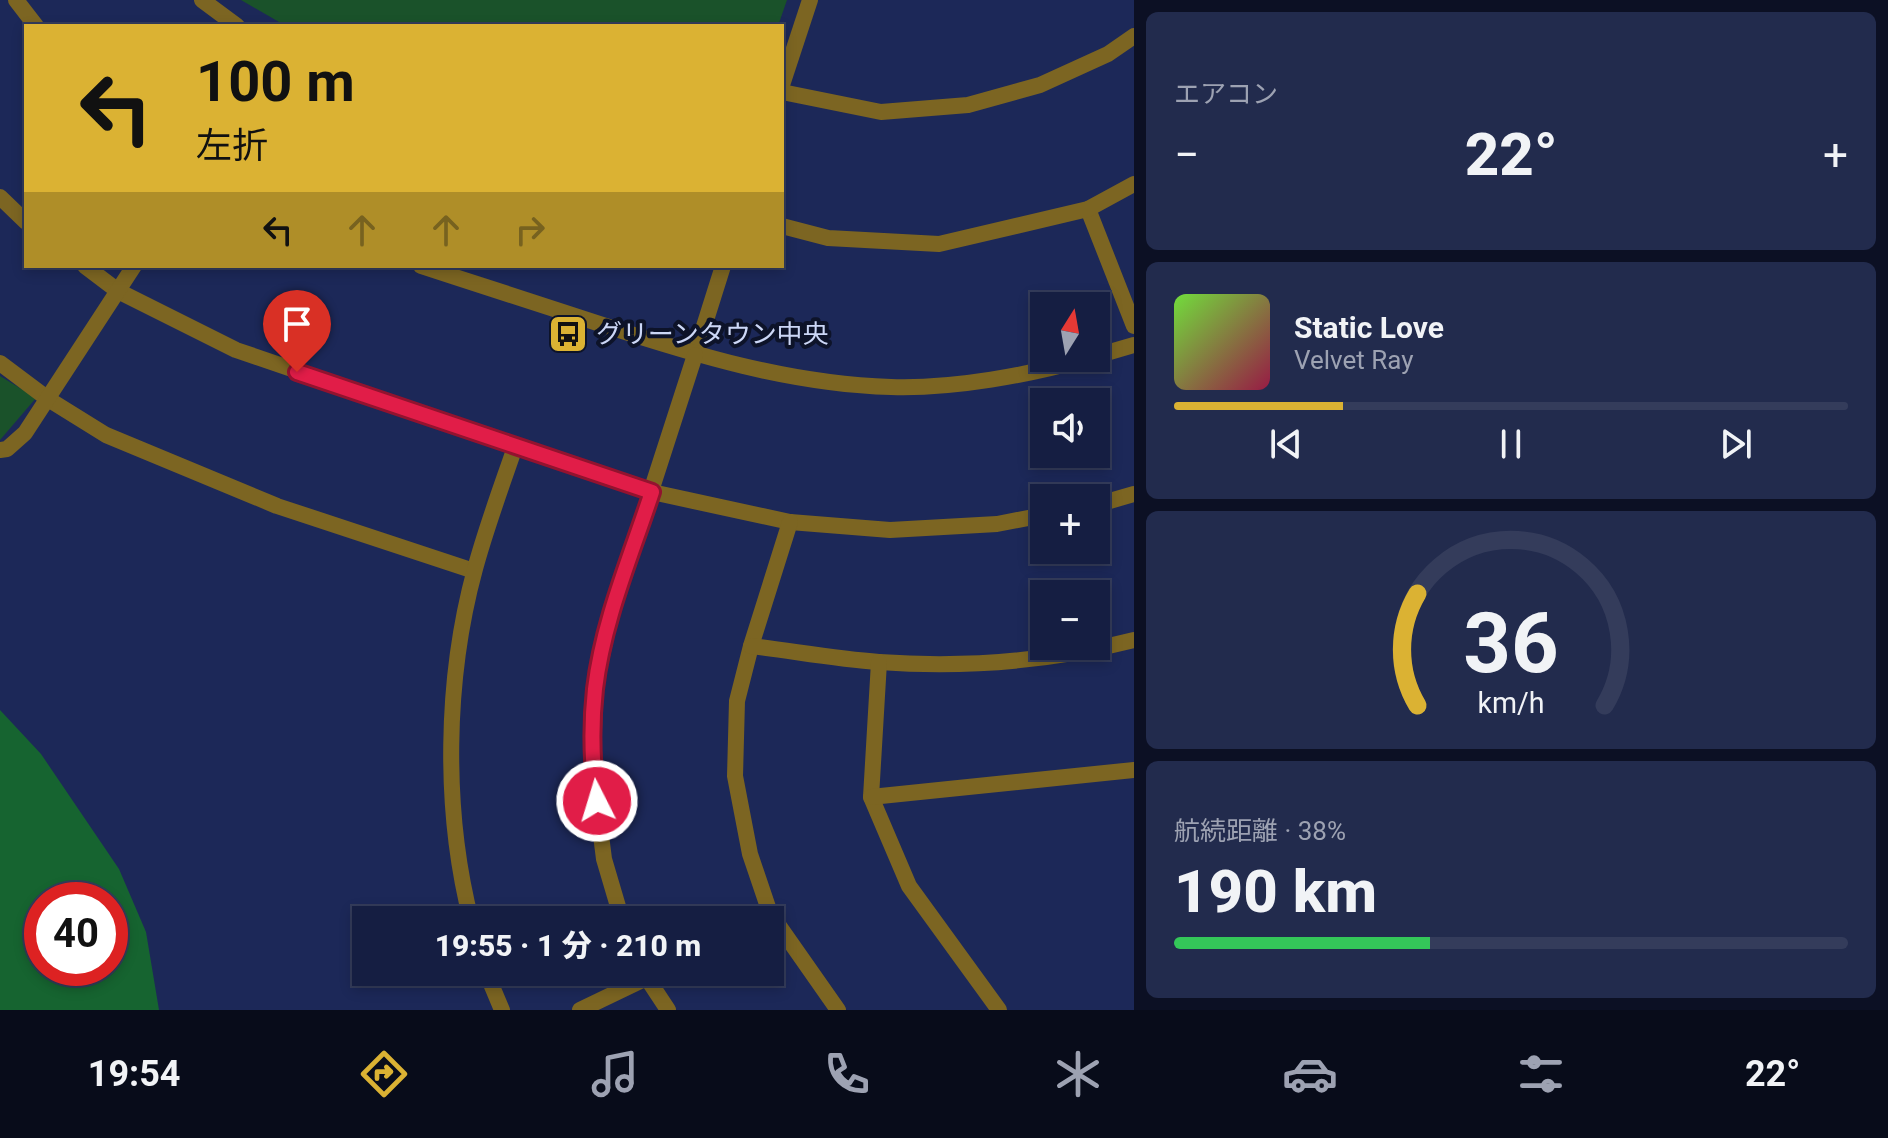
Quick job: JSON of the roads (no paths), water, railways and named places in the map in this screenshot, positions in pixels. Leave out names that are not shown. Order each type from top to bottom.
[{"type":"street","points":[[16,0],[34,24]]},
{"type":"street","points":[[202,0],[234,24]]},
{"type":"street","points":[[784,79],[810,0]]},
{"type":"street","points":[[784,92],[881,112],[968,105],[1040,85],[1108,54],[1134,36]]},
{"type":"street","points":[[784,227],[828,238],[939,244],[1088,209],[1134,184]]},
{"type":"street","points":[[0,197],[24,220]]},
{"type":"street","points":[[1088,209],[1134,326]]},
{"type":"street","points":[[88,268],[118,291],[236,350],[652,492],[790,522],[890,530],[997,524],[1030,518]]},
{"type":"street","points":[[0,450],[7,449],[25,433],[133,268]]},
{"type":"street","points":[[427,268],[695,355],[778,375],[892,387],[978,380],[1030,370]]},
{"type":"street","points":[[618,906],[604,859],[593,772],[595,689],[610,618],[722,268]]},
{"type":"street","points":[[1110,352],[1134,345]]},
{"type":"street","points":[[0,363],[48,399],[106,435],[277,506],[474,571]]},
{"type":"street","points":[[468,906],[460,875],[451,772],[456,667],[474,571],[515,447]]},
{"type":"street","points":[[1110,501],[1134,494]]},
{"type":"street","points":[[761,906],[735,776],[737,701],[790,522]]},
{"type":"street","points":[[751,646],[879,662],[978,663],[1091,651],[1134,640]]},
{"type":"street","points":[[879,662],[871,797],[909,886],[999,1010]]},
{"type":"street","points":[[871,797],[1134,770]]},
{"type":"street","points":[[784,942],[838,1010]]},
{"type":"street","points":[[492,986],[502,1010]]},
{"type":"street","points":[[580,1010],[627,986]]},
{"type":"street","points":[[656,986],[668,1010]]},
{"type":"place","name":"グリーンタウン中央","points":[[568,334]]}]
